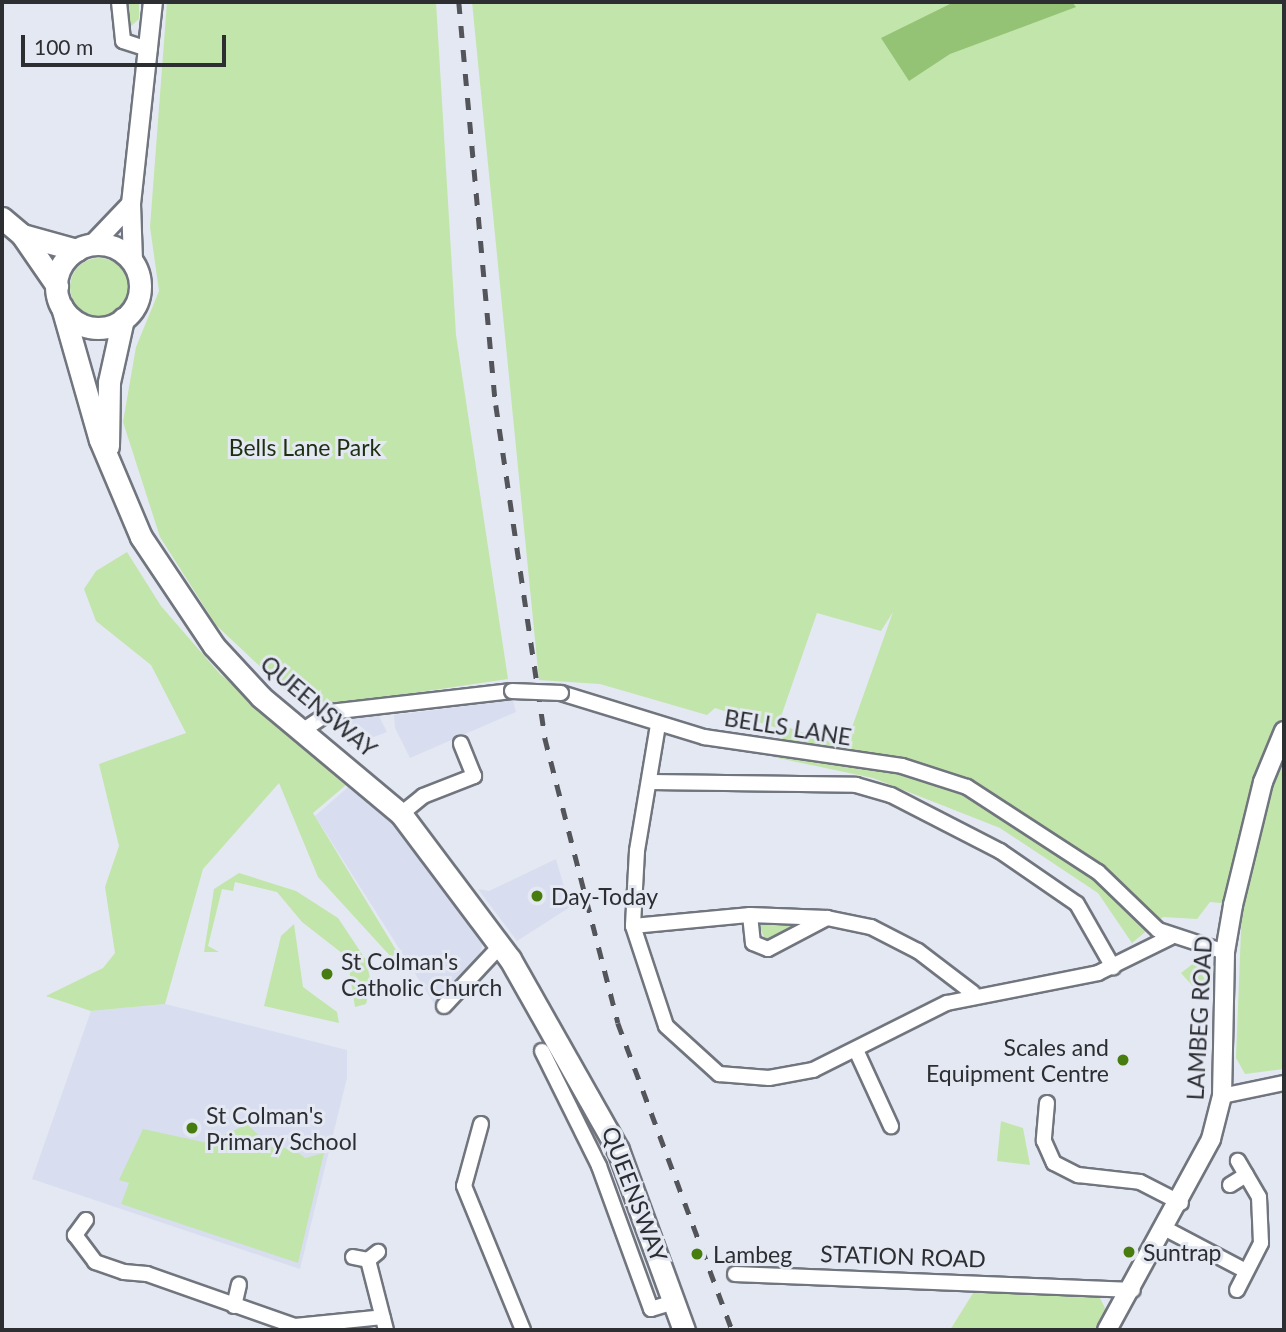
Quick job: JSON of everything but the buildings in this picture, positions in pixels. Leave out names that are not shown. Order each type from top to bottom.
[{"type":"highway","points":[[2,218],[22,234],[57,286],[62,307],[90,326],[123,319],[138,299],[133,261],[115,247],[85,247],[22,234]]},
{"type":"highway","points":[[57,286],[85,247]]},
{"type":"highway","name":"QUEENSWAY","points":[[62,307],[73,362],[141,537],[196,625],[302,731],[401,814],[501,945],[575,1067],[618,1150],[684,1330]]},
{"type":"highway","name":"QUEENSWAY","points":[[108,456],[109,382],[123,319]]},
{"type":"main road","points":[[133,261],[131,204],[150,51],[153,2]]},
{"type":"main road","points":[[85,247],[131,204]]},
{"type":"main road","name":"LAMBEG ROAD","points":[[1107,1330],[1133,1290],[1181,1203],[1222,1096],[1225,952],[1263,782],[1284,730]]},
{"type":"street","points":[[118,2],[123,41],[150,51]]},
{"type":"street","name":"BELLS LANE","points":[[302,731],[330,712],[512,691],[561,693],[655,724],[902,766],[967,787],[1098,872],[1171,937],[1225,952]]},
{"type":"street","points":[[655,724],[651,782],[636,851],[633,926],[666,1026],[719,1074],[796,1075],[973,993],[1113,967],[1171,937]]},
{"type":"street","points":[[401,814],[423,796],[474,776],[461,744]]},
{"type":"street","points":[[651,782],[856,785],[891,795],[1000,850],[1077,904],[1113,967]]},
{"type":"street","points":[[633,926],[750,915],[827,918],[871,927],[918,951],[973,993]]},
{"type":"street","points":[[750,915],[753,943],[768,949],[827,918]]},
{"type":"street","points":[[444,1006],[501,945]]},
{"type":"street","points":[[856,1049],[891,1126]]},
{"type":"street","name":"QUEENSWAY","points":[[542,1051],[599,1166],[651,1309],[674,1302]]},
{"type":"street","points":[[557,1078],[575,1067]]},
{"type":"street","points":[[1222,1096],[1284,1083]]},
{"type":"street","points":[[1047,1103],[1044,1141],[1054,1163],[1078,1175],[1140,1182],[1181,1203]]},
{"type":"street","points":[[481,1132],[464,1186],[523,1330]]},
{"type":"street","points":[[1237,1290],[1261,1243],[1259,1197],[1238,1161]]},
{"type":"street","points":[[1230,1185],[1246,1175]]},
{"type":"street","points":[[86,1220],[75,1235],[95,1262],[295,1326],[385,1323],[366,1256]]},
{"type":"street","points":[[1166,1229],[1247,1271]]},
{"type":"street","name":"STATION ROAD","points":[[735,1274],[1027,1283],[1133,1290]]},
{"type":"street","points":[[234,1306],[239,1285]]},
{"type":"shaded area","points":[[954,2],[1072,2],[1076,7],[950,54],[909,81],[881,38]]},
{"type":"shaded area","points":[[513,700],[516,712],[410,758],[395,728],[394,715]]},
{"type":"shaded area","points":[[377,712],[387,732],[349,746],[340,721]]},
{"type":"shaded area","points":[[354,782],[410,839],[483,941],[480,955],[435,1005],[315,816]]},
{"type":"shaded area","points":[[556,859],[570,907],[517,941],[478,889],[489,891]]},
{"type":"shaded area","name":"St Colman's Primary School","points":[[165,1004],[347,1050],[347,1078],[300,1269],[32,1179],[91,1011]]},
{"type":"green space","points":[[127,2],[139,2],[139,19],[129,28]]},
{"type":"green space","name":"Bells Lane Park","points":[[167,2],[436,2],[456,335],[508,679],[305,709],[216,625],[160,537],[123,422],[136,347],[159,291],[150,227]]},
{"type":"green space","points":[[472,2],[1284,2],[1284,1069],[1245,1074],[1236,1058],[1242,905],[1210,902],[1197,919],[1163,917],[1132,943],[1098,893],[1000,828],[873,778],[773,757],[787,727],[845,747],[893,612],[881,631],[817,613],[777,728],[715,708],[707,715],[600,684],[539,680]]},
{"type":"green space","points":[[93,258],[105,258],[120,266],[128,281],[128,293],[120,308],[105,316],[93,316],[78,308],[70,293],[70,281],[78,266]]},
{"type":"green space","points":[[127,552],[161,606],[220,674],[353,779],[313,813],[396,950],[392,958],[318,877],[279,783],[203,869],[165,1004],[91,1011],[46,996],[103,968],[115,953],[105,887],[119,846],[99,764],[186,733],[151,665],[96,621],[84,589],[96,571]]},
{"type":"green space","points":[[239,873],[296,891],[338,918],[366,960],[371,983],[366,1004],[355,1007],[347,957],[302,922],[277,892],[235,882],[233,891],[222,889],[208,946],[219,952],[204,952],[214,889]]},
{"type":"green space","points":[[780,923],[809,925],[767,945],[759,924]]},
{"type":"green space","points":[[294,924],[303,987],[337,1012],[339,1023],[264,1006],[281,936]]},
{"type":"green space","points":[[1195,962],[1210,988],[1206,1001],[1181,973]]},
{"type":"green space","points":[[1001,1121],[1023,1128],[1030,1165],[997,1161]]},
{"type":"green space","points":[[247,1124],[271,1147],[294,1149],[305,1158],[324,1153],[298,1263],[121,1204],[129,1183],[119,1180],[143,1129],[208,1143]]},
{"type":"green space","points":[[975,1290],[1098,1294],[1107,1312],[1094,1330],[950,1330]]},
{"type":"railway","points":[[459,2],[496,405],[545,738],[618,1023],[732,1330]]},
{"type":"place","name":"Day-Today","points":[[537,896]]},
{"type":"place","name":"St Colman's Catholic Church","points":[[327,974]]},
{"type":"place","name":"Scales and Equipment Centre","points":[[1123,1060]]},
{"type":"place","name":"St Colman's Primary School","points":[[192,1128]]},
{"type":"place","name":"Suntrap","points":[[1129,1252]]},
{"type":"place","name":"Lambeg","points":[[697,1254]]}]
